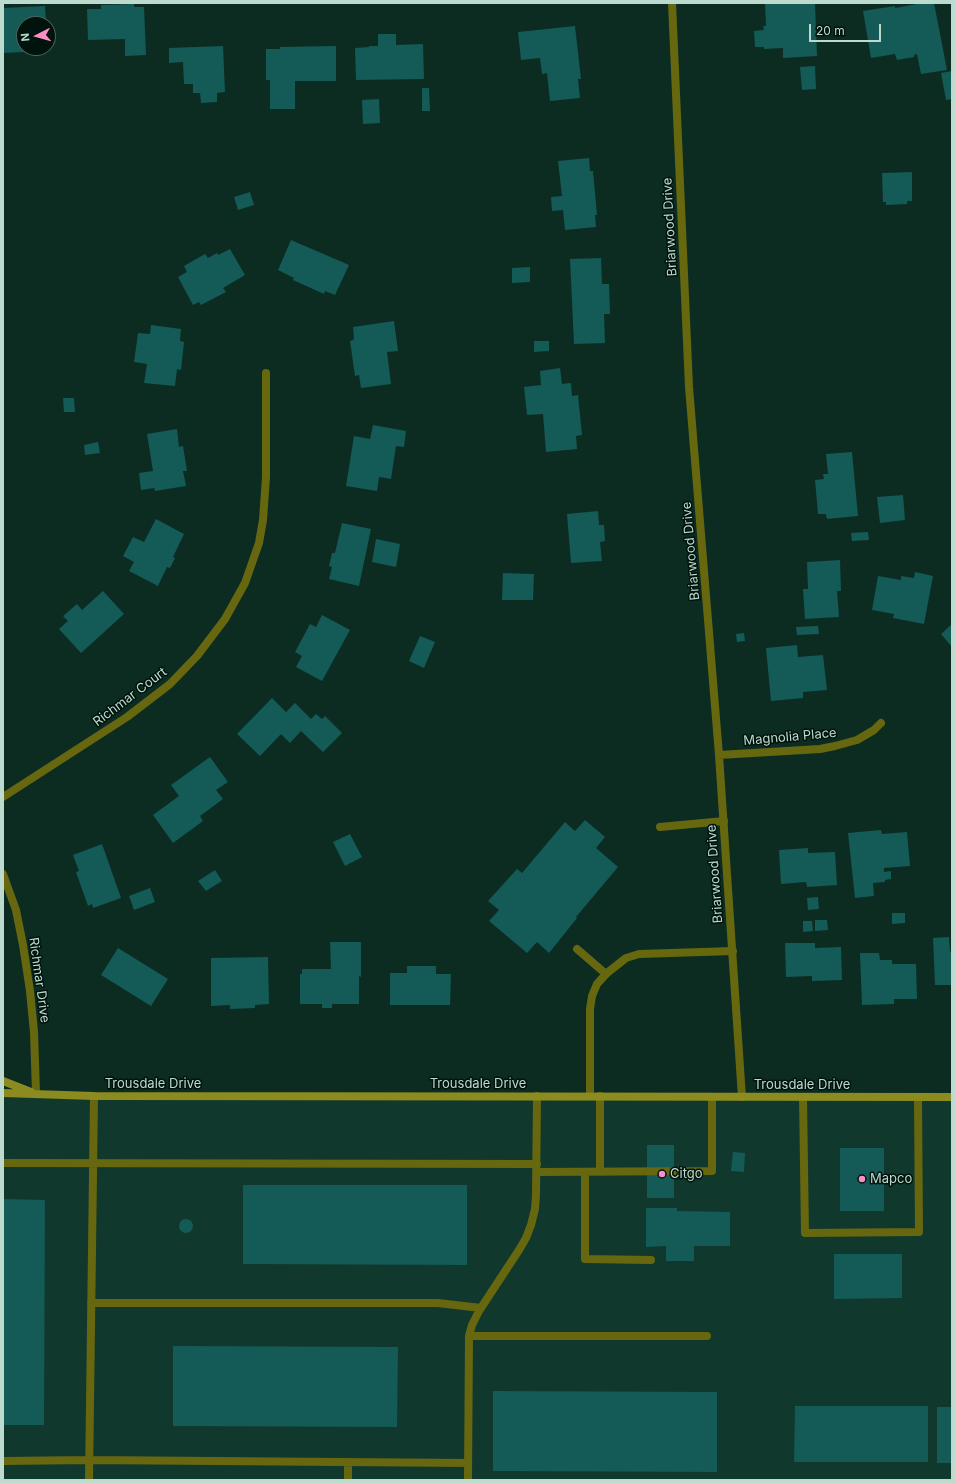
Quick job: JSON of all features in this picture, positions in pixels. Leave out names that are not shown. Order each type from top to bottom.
[{"type":"street","name":"Briarwood Drive","points":[[672,3],[690,387],[724,821],[742,1097]]},
{"type":"street","name":"Richmar Court","points":[[3,797],[127,717],[165,688],[197,656],[225,620],[248,576],[259,543],[263,520],[266,477],[266,373]]},
{"type":"street","name":"Magnolia Place","points":[[719,755],[820,749],[862,738],[882,723]]},
{"type":"street","points":[[660,827],[724,821]]},
{"type":"street","name":"Richmar Drive","points":[[3,874],[16,910],[30,991],[34,1032],[36,1093]]},
{"type":"street","points":[[577,949],[606,974]]},
{"type":"street","points":[[590,1096],[590,1009],[592,996],[597,984],[606,974],[626,958],[639,954],[733,950]]},
{"type":"street","points":[[3,1081],[36,1093]]},
{"type":"street","name":"Trousdale Drive","points":[[3,1093],[94,1096],[952,1097]]},
{"type":"street","points":[[89,1480],[94,1096]]},
{"type":"street","points":[[468,1480],[470,1336],[472,1326],[482,1308],[526,1238],[534,1209],[537,1168],[537,1096]]},
{"type":"street","points":[[600,1096],[600,1172]]},
{"type":"street","points":[[3,1164],[93,1162],[537,1168],[585,1172],[712,1171],[712,1096]]},
{"type":"street","points":[[803,1097],[805,1234],[919,1232],[918,1097]]},
{"type":"street","points":[[585,1172],[585,1260],[651,1260]]},
{"type":"street","points":[[91,1303],[438,1303],[482,1308]]},
{"type":"street","points":[[470,1336],[707,1336]]},
{"type":"street","points":[[3,1461],[89,1460],[468,1463]]},
{"type":"street","points":[[348,1462],[348,1480]]},
{"type":"shaded area","points":[[3,1095],[952,1097],[952,1480],[3,1480]]},
{"type":"building","points":[[765,3],[815,3],[817,56],[783,58],[783,48],[764,49],[764,47],[755,47],[754,31],[764,30],[763,26],[766,26]]},
{"type":"building","points":[[922,3],[934,3],[947,70],[921,74],[917,54],[914,55],[914,57],[897,60],[895,54],[871,58],[863,11],[895,6],[895,8]]},
{"type":"building","points":[[134,4],[134,7],[144,7],[146,55],[125,56],[125,39],[88,40],[87,9],[101,9],[101,5]]},
{"type":"building","points":[[45,6],[46,16],[16,16],[16,52],[3,53],[3,8]]},
{"type":"building","points":[[575,26],[581,79],[578,79],[580,98],[550,101],[547,73],[542,74],[540,58],[521,60],[518,32]]},
{"type":"building","points":[[378,34],[396,34],[396,45],[423,44],[424,79],[356,80],[355,48],[378,46]]},
{"type":"building","points":[[223,46],[225,92],[217,93],[217,102],[201,103],[200,93],[193,93],[193,84],[184,84],[183,62],[169,63],[169,48]]},
{"type":"building","points":[[336,46],[336,81],[295,81],[295,109],[270,109],[270,80],[266,80],[266,49],[280,49],[280,47]]},
{"type":"building","points":[[815,66],[816,89],[802,90],[800,67]]},
{"type":"building","points":[[952,71],[952,99],[946,100],[941,73]]},
{"type":"building","points":[[422,88],[429,88],[430,111],[422,111]]},
{"type":"building","points":[[379,99],[380,123],[363,124],[362,100]]},
{"type":"building","points":[[589,158],[590,171],[593,171],[597,215],[595,215],[596,227],[565,230],[563,210],[552,211],[551,197],[562,196],[558,161]]},
{"type":"building","points":[[912,172],[912,201],[907,201],[907,204],[886,205],[886,202],[883,202],[882,173]]},
{"type":"building","points":[[250,192],[254,205],[238,210],[234,197]]},
{"type":"building","points":[[291,240],[349,265],[335,295],[325,291],[324,294],[293,280],[294,278],[278,270]]},
{"type":"building","points":[[230,249],[245,275],[223,288],[226,292],[201,305],[199,302],[193,305],[178,277],[187,272],[184,266],[205,254],[208,258],[217,253],[218,255]]},
{"type":"building","points":[[601,258],[602,284],[609,284],[610,314],[604,314],[605,343],[574,344],[570,259]]},
{"type":"building","points":[[530,267],[530,282],[512,283],[512,268]]},
{"type":"building","points":[[394,321],[398,351],[387,352],[391,384],[361,388],[359,375],[355,376],[350,341],[354,338],[353,327]]},
{"type":"building","points":[[151,325],[181,329],[180,341],[184,342],[181,370],[177,369],[175,386],[144,383],[147,364],[134,362],[138,333],[150,334]]},
{"type":"building","points":[[534,341],[549,341],[549,351],[534,352]]},
{"type":"building","points":[[560,368],[562,384],[571,383],[572,396],[578,395],[582,435],[576,436],[577,449],[546,452],[543,414],[527,415],[524,387],[541,385],[540,371]]},
{"type":"building","points":[[63,398],[74,398],[75,412],[64,412]]},
{"type":"building","points":[[373,425],[406,431],[404,447],[396,446],[391,479],[379,477],[377,491],[346,486],[354,436],[370,439]]},
{"type":"building","points":[[177,429],[179,447],[183,446],[187,471],[183,471],[186,486],[155,491],[154,488],[141,490],[139,473],[153,471],[147,434]]},
{"type":"building","points":[[98,442],[100,453],[85,455],[84,445]]},
{"type":"building","points":[[852,452],[858,516],[827,519],[826,514],[818,514],[815,480],[824,479],[823,474],[828,474],[826,454]]},
{"type":"building","points":[[903,495],[905,520],[880,523],[877,497]]},
{"type":"building","points":[[598,511],[599,525],[604,525],[605,541],[600,542],[602,561],[571,563],[567,514]]},
{"type":"building","points":[[156,519],[184,534],[173,557],[175,558],[170,568],[167,567],[158,586],[129,571],[134,562],[123,556],[133,537],[144,542]]},
{"type":"building","points":[[342,523],[371,529],[359,586],[329,579],[332,567],[329,566],[332,553],[335,553]]},
{"type":"building","points":[[868,532],[869,540],[852,541],[851,533]]},
{"type":"building","points":[[376,539],[400,544],[396,567],[372,562]]},
{"type":"building","points":[[840,560],[841,591],[837,591],[839,617],[805,619],[803,589],[808,589],[807,562]]},
{"type":"building","points":[[915,572],[933,576],[924,624],[893,618],[894,614],[872,610],[878,576],[901,580],[901,576],[914,578]]},
{"type":"building","points":[[503,573],[534,574],[533,600],[502,600]]},
{"type":"building","points":[[103,591],[124,614],[81,653],[59,629],[68,621],[63,616],[77,604],[82,610]]},
{"type":"building","points":[[322,615],[350,630],[322,681],[296,667],[302,656],[295,652],[310,624],[316,627]]},
{"type":"building","points":[[952,624],[952,647],[941,634]]},
{"type":"building","points":[[818,626],[819,634],[797,635],[796,627]]},
{"type":"building","points":[[744,633],[745,641],[737,642],[736,634]]},
{"type":"building","points":[[420,636],[435,642],[424,668],[409,661]]},
{"type":"building","points":[[797,645],[798,657],[823,655],[827,690],[803,692],[803,698],[771,701],[766,648]]},
{"type":"building","points":[[272,698],[286,712],[295,703],[311,719],[316,714],[322,719],[325,716],[342,733],[323,752],[301,731],[290,743],[281,734],[260,756],[237,734]]},
{"type":"building","points":[[210,757],[228,782],[216,790],[223,799],[200,816],[203,821],[173,843],[153,815],[179,796],[171,785]]},
{"type":"building","points":[[585,820],[605,837],[596,848],[618,867],[576,917],[577,918],[549,953],[537,942],[527,953],[489,921],[499,910],[488,901],[517,869],[522,873],[565,822],[575,831]]},
{"type":"building","points":[[881,830],[882,834],[907,832],[910,866],[884,868],[884,872],[891,871],[891,879],[885,880],[885,882],[873,883],[874,896],[855,898],[848,833]]},
{"type":"building","points":[[350,834],[362,857],[345,866],[333,842]]},
{"type":"building","points":[[102,844],[121,898],[93,908],[92,904],[88,906],[76,872],[79,871],[73,855]]},
{"type":"building","points":[[808,848],[808,853],[835,852],[837,885],[807,887],[806,882],[781,884],[779,850]]},
{"type":"building","points":[[215,870],[222,881],[206,891],[198,881]]},
{"type":"building","points":[[150,888],[155,902],[134,910],[129,896]]},
{"type":"building","points":[[818,897],[819,909],[808,910],[807,898]]},
{"type":"building","points":[[892,913],[905,913],[905,923],[892,924]]},
{"type":"building","points":[[815,920],[827,920],[828,930],[815,931]]},
{"type":"building","points":[[803,921],[812,921],[813,931],[803,932]]},
{"type":"building","points":[[949,937],[950,952],[952,951],[952,985],[935,985],[933,938]]},
{"type":"building","points":[[330,942],[361,942],[359,1004],[332,1004],[332,1008],[322,1008],[322,1004],[300,1004],[300,974],[302,974],[302,969],[331,969]]},
{"type":"building","points":[[785,943],[815,943],[815,948],[841,947],[842,980],[812,981],[812,976],[786,977]]},
{"type":"building","points":[[118,948],[168,979],[151,1006],[101,975]]},
{"type":"building","points":[[860,953],[879,953],[880,960],[892,960],[892,964],[916,964],[917,999],[894,999],[894,1004],[862,1005]]},
{"type":"building","points":[[268,957],[269,1004],[255,1005],[255,1008],[230,1009],[230,1005],[211,1006],[211,958]]},
{"type":"building","points":[[407,966],[436,966],[436,974],[451,974],[450,1005],[390,1005],[390,973],[407,973]]},
{"type":"building","points":[[647,1145],[674,1145],[674,1198],[647,1198]]},
{"type":"building","points":[[840,1148],[884,1148],[884,1211],[840,1211]]},
{"type":"building","points":[[733,1152],[745,1153],[744,1172],[731,1171]]},
{"type":"building","points":[[243,1185],[467,1185],[467,1265],[243,1264]]},
{"type":"building","points":[[3,1199],[45,1200],[44,1425],[3,1425]]},
{"type":"building","points":[[646,1208],[677,1208],[677,1211],[730,1212],[730,1246],[694,1246],[694,1261],[666,1261],[666,1246],[646,1247]]},
{"type":"building","points":[[183,1219],[189,1219],[193,1223],[193,1229],[189,1233],[183,1233],[179,1229],[179,1223]]},
{"type":"building","points":[[834,1254],[902,1254],[902,1298],[834,1299]]},
{"type":"building","points":[[173,1346],[398,1347],[397,1427],[173,1426]]},
{"type":"building","points":[[493,1391],[717,1392],[717,1472],[493,1471]]},
{"type":"building","points":[[795,1406],[928,1406],[928,1462],[794,1462]]},
{"type":"building","points":[[937,1407],[952,1407],[952,1463],[937,1463]]},
{"type":"place","name":"Citgo","points":[[662,1174]]},
{"type":"place","name":"Mapco","points":[[862,1179]]}]
